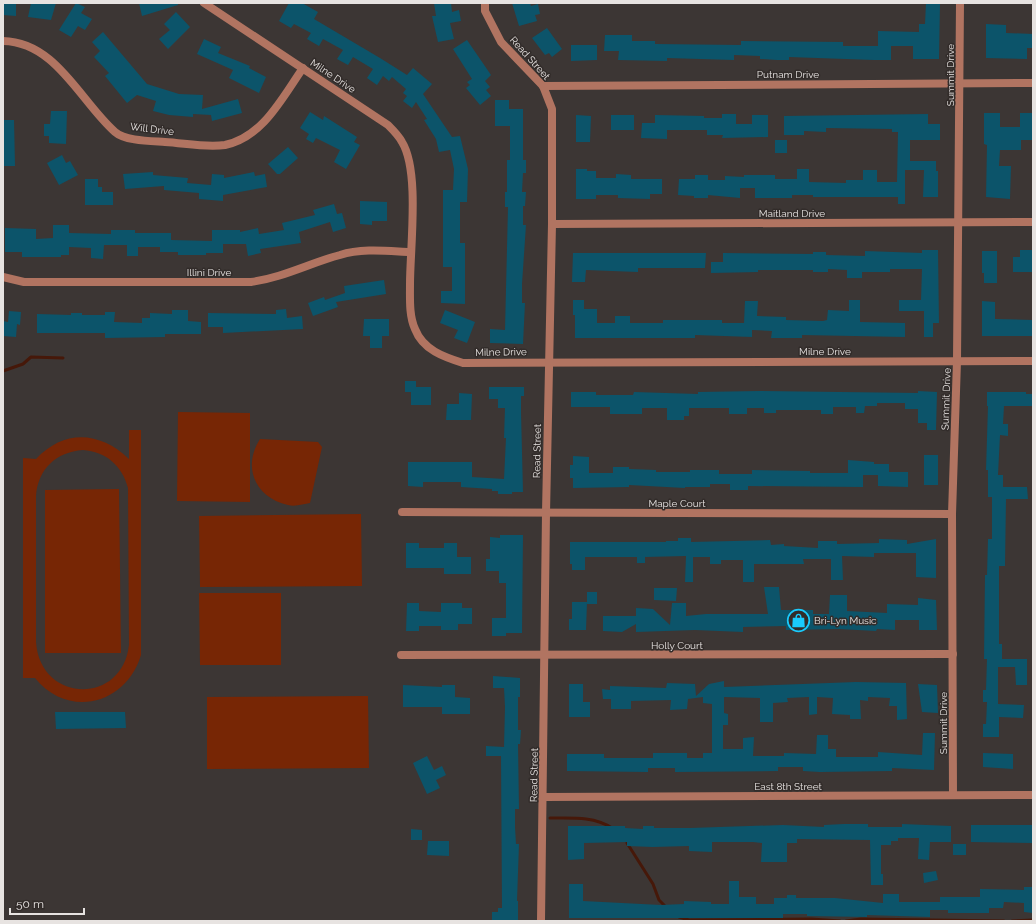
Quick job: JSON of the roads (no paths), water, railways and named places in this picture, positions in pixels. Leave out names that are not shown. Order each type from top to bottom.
[{"type":"street","name":"Milne Drive","points":[[204,3],[388,125],[402,142],[409,160],[413,182],[410,252],[410,308],[415,330],[425,344],[440,356],[463,363],[1033,361]]},
{"type":"street","name":"Read Street","points":[[485,3],[485,11],[501,42],[543,86],[552,109],[552,224],[546,513],[544,797],[541,921]]},
{"type":"street","name":"Summit Drive","points":[[953,795],[952,514],[957,361],[960,3]]},
{"type":"street","name":"Will Drive","points":[[3,41],[10,41],[35,49],[56,66],[116,134],[137,140],[225,145],[246,137],[265,122],[303,68]]},
{"type":"street","name":"Putnam Drive","points":[[543,86],[1033,83]]},
{"type":"street","name":"Maitland Drive","points":[[552,224],[1033,222]]},
{"type":"street","name":"Illini Drive","points":[[3,277],[24,282],[251,282],[271,279],[340,255],[360,251],[410,252]]},
{"type":"street","name":"Maple Court","points":[[402,512],[952,514]]},
{"type":"street","name":"Holly Court","points":[[401,655],[545,656],[953,654]]},
{"type":"street","name":"East 8th Street","points":[[544,797],[1033,795]]},
{"type":"waterway","points":[[3,371],[23,364],[31,357],[63,358]]},
{"type":"waterway","points":[[550,818],[574,818],[598,821],[612,828]]},
{"type":"waterway","points":[[627,843],[653,884],[659,900],[667,908]]},
{"type":"waterway","points":[[679,917],[689,920],[811,919],[840,921]]},
{"type":"waterway","points":[[846,921],[861,919],[1004,921]]},
{"type":"waterway","points":[[1012,921],[1033,920]]},
{"type":"place","name":"Bri-Lyn Music","points":[[799,620]]}]
